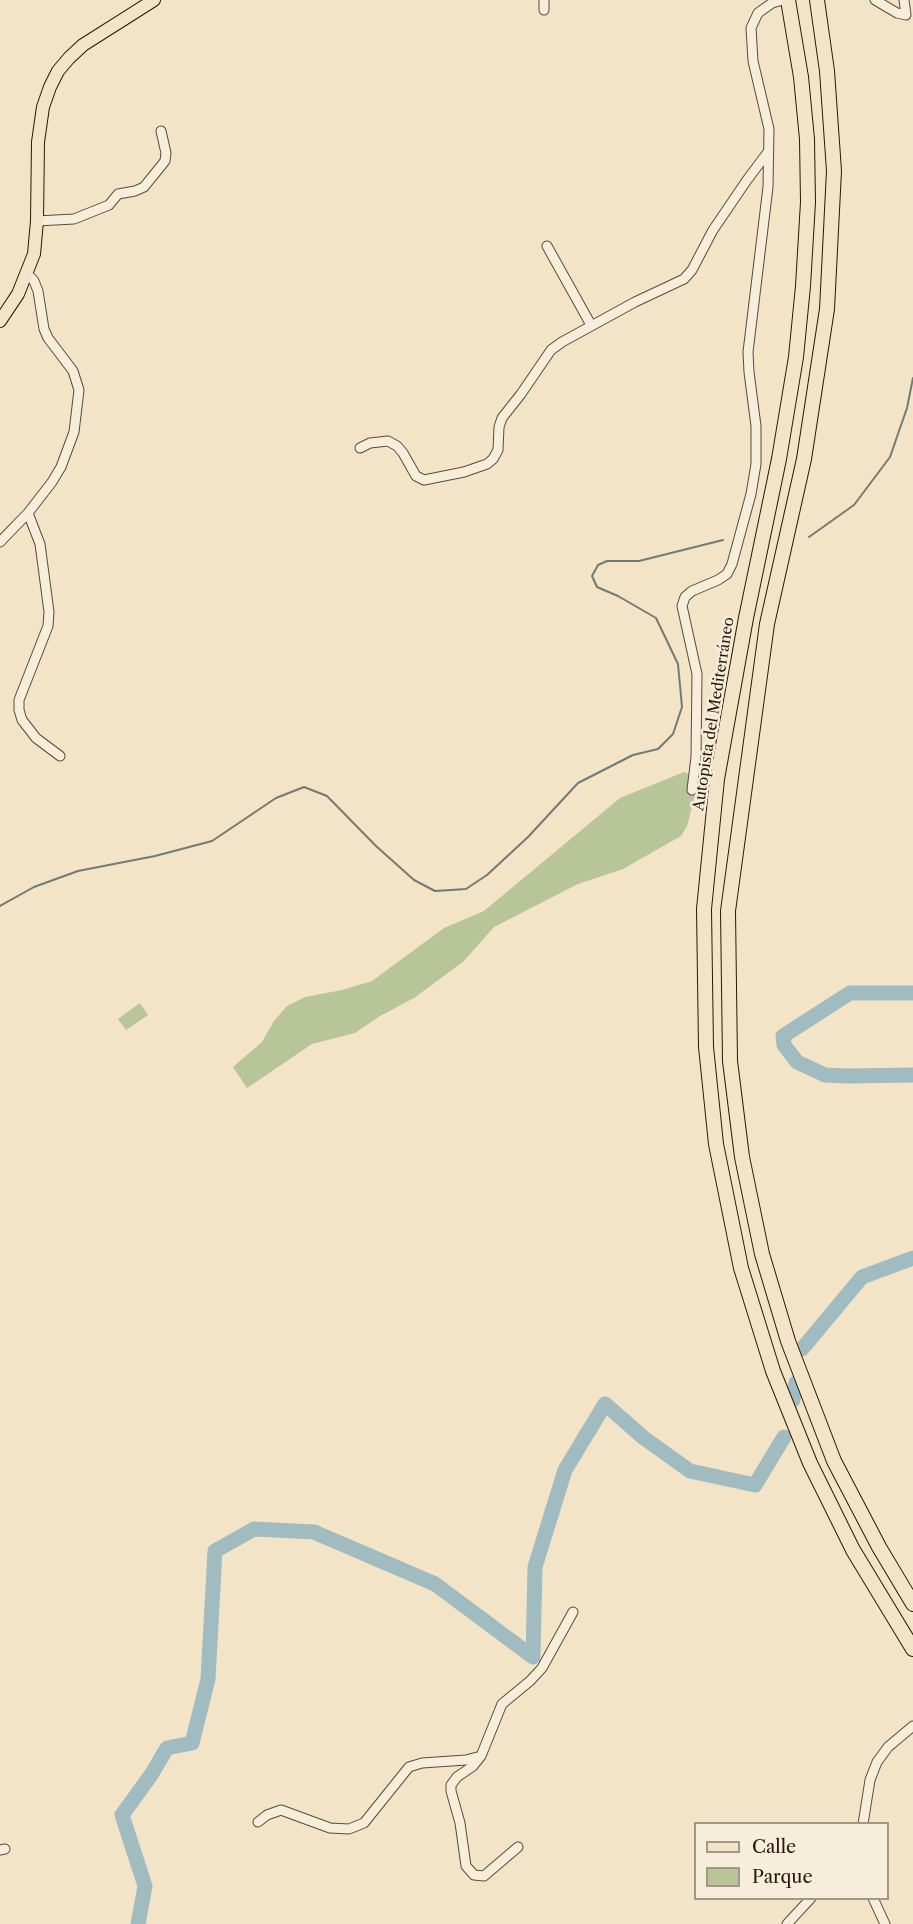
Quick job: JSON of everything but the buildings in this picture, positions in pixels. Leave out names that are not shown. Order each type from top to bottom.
[{"type":"highway","name":"Autopista del Mediterráneo","points":[[788,0],[801,77],[807,139],[808,202],[803,286],[796,357],[779,459],[746,618],[717,779],[704,909],[706,1047],[716,1144],[741,1268],[773,1371],[810,1463],[853,1550],[913,1649]]},
{"type":"highway","points":[[817,0],[827,71],[834,171],[827,309],[804,459],[767,624],[728,911],[730,1061],[742,1157],[762,1254],[788,1341],[834,1461],[879,1548],[913,1604]]},
{"type":"main road","points":[[0,321],[18,294],[34,254],[37,221],[38,142],[43,107],[58,71],[83,45],[154,0]]},
{"type":"street","points":[[692,790],[696,757],[697,674],[682,606],[685,597],[692,591],[727,574],[732,564],[751,494],[756,464],[756,426],[748,352],[768,187],[769,129],[753,61],[751,28],[758,13],[772,3],[783,0]]},
{"type":"street","points":[[875,0],[897,13],[906,15],[904,0]]},
{"type":"street","points":[[37,221],[74,219],[109,205],[118,195],[144,187],[165,161],[166,153],[161,131]]},
{"type":"street","points":[[360,448],[370,443],[388,441],[397,446],[416,476],[424,480],[480,468],[493,459],[498,450],[502,417],[551,350],[634,302],[684,279],[692,270],[713,230],[768,152]]},
{"type":"street","points":[[547,246],[591,326]]},
{"type":"street","points":[[0,542],[28,513],[61,467],[74,432],[79,390],[73,371],[48,338],[39,291],[27,273]]},
{"type":"street","points":[[28,513],[40,544],[49,612],[48,626],[19,700],[19,710],[22,720],[36,738],[60,756]]},
{"type":"street","points":[[518,1847],[484,1876],[474,1875],[466,1866],[460,1823],[450,1791],[451,1785],[481,1756],[502,1704],[530,1682],[542,1668],[573,1612]]},
{"type":"street","points":[[863,1822],[870,1780],[878,1762],[888,1747],[913,1726]]},
{"type":"street","points":[[258,1822],[267,1815],[281,1810],[330,1828],[349,1829],[364,1823],[409,1767],[422,1763],[466,1760],[481,1756]]},
{"type":"street","points":[[787,1924],[810,1900]]},
{"type":"street","points":[[873,1900],[885,1924]]},
{"type":"green space","points":[[684,772],[692,776],[697,787],[687,826],[681,836],[623,869],[578,884],[494,927],[464,961],[414,998],[380,1016],[355,1033],[312,1044],[247,1088],[233,1067],[262,1042],[274,1021],[287,1006],[305,997],[372,981],[444,928],[484,911],[620,798]]},
{"type":"green space","points":[[140,1003],[148,1015],[126,1030],[118,1019]]},
{"type":"waterway","points":[[809,537],[854,505],[890,457],[907,408],[913,378]]},
{"type":"waterway","points":[[0,906],[34,887],[78,871],[155,856],[212,841],[276,798],[304,787],[327,796],[376,846],[414,880],[435,891],[466,889],[487,875],[528,837],[578,783],[633,755],[658,749],[673,734],[682,707],[678,664],[656,618],[618,596],[597,587],[592,576],[598,565],[607,561],[639,561],[723,540]]},
{"type":"waterway","points":[[913,993],[850,993],[783,1036],[784,1045],[797,1062],[825,1075],[913,1075]]},
{"type":"waterway","points":[[802,1349],[862,1277],[913,1258]]},
{"type":"waterway","points":[[793,1400],[796,1383]]},
{"type":"waterway","points":[[138,1924],[145,1886],[122,1815],[167,1748],[192,1743],[208,1679],[215,1551],[254,1529],[314,1532],[435,1584],[533,1657],[535,1567],[565,1470],[605,1404],[644,1438],[690,1471],[755,1485],[784,1437]]}]
